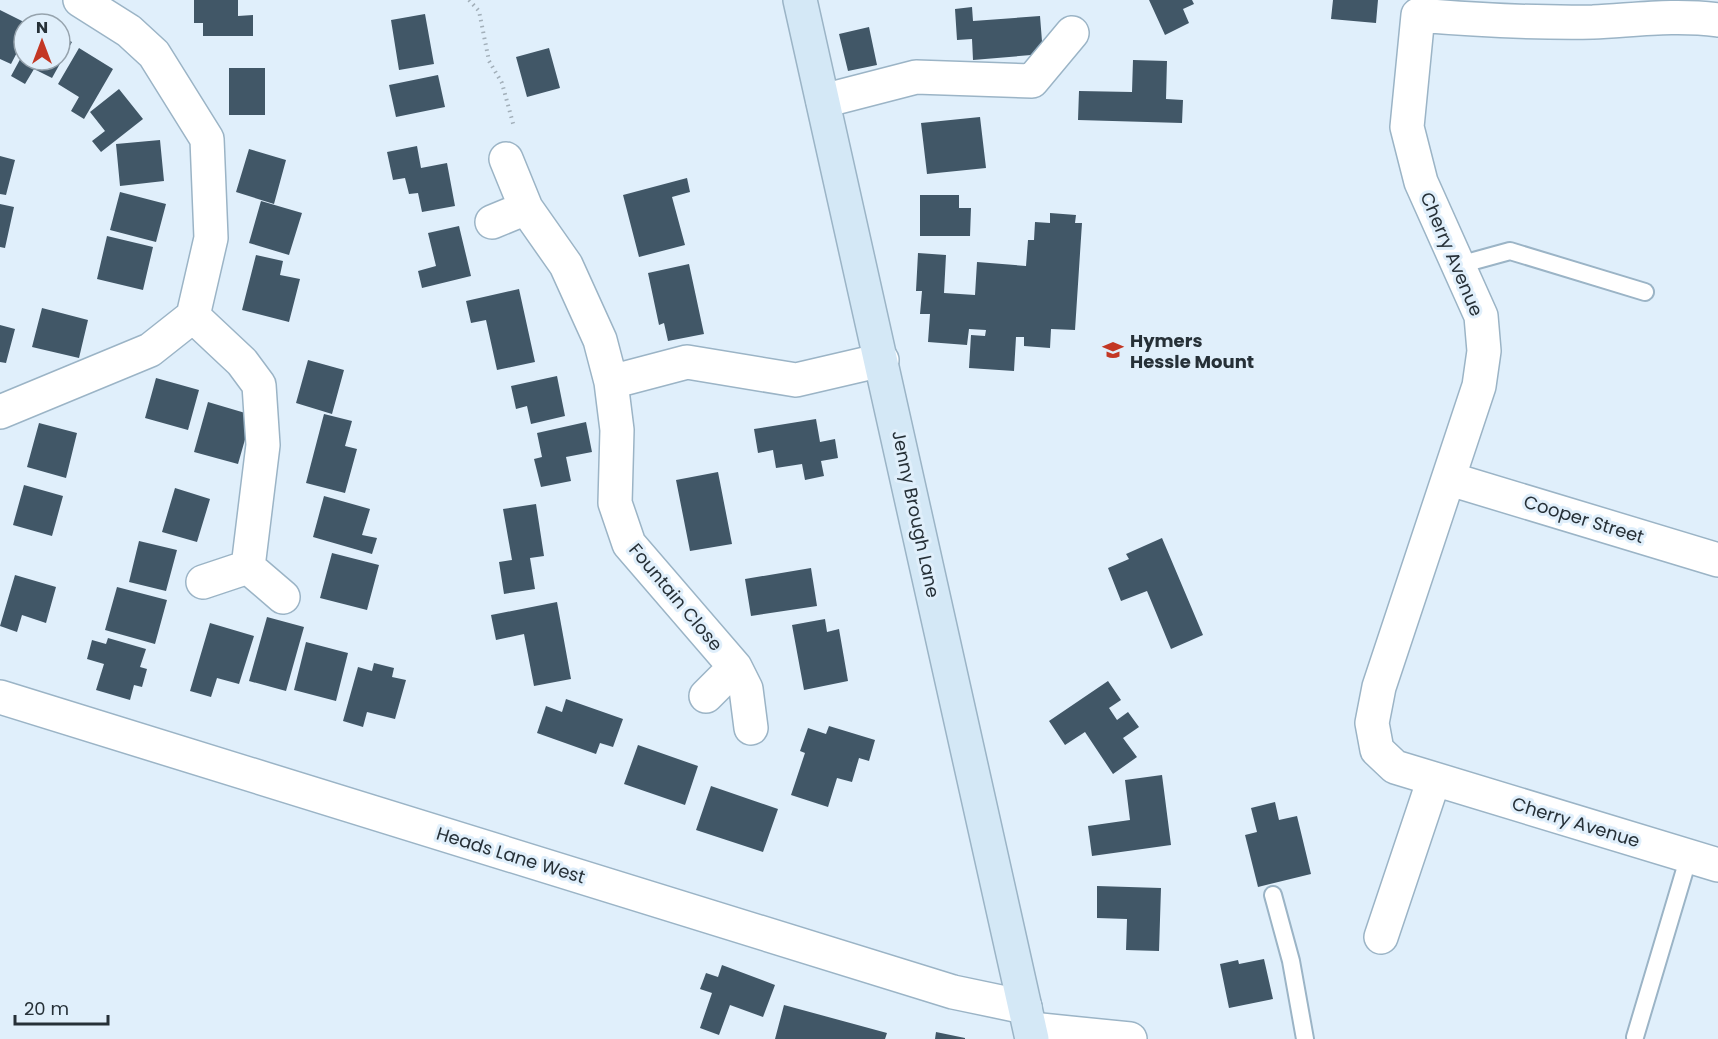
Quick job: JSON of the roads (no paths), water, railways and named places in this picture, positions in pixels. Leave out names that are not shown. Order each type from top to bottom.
[{"type":"street","points":[[0,412],[150,350],[193,316],[211,238],[207,139],[154,54],[129,31],[80,0]]},
{"type":"street","name":"Jenny Brough Lane","points":[[800,0],[1029,1025]]},
{"type":"street","name":"Cherry Avenue","points":[[1703,861],[1395,767],[1377,750],[1372,723],[1379,687],[1450,479],[1479,386],[1484,351],[1481,316],[1421,182],[1407,127],[1418,7],[1518,23],[1597,22],[1653,16],[1718,20]]},
{"type":"street","points":[[823,101],[916,77],[1032,81],[1072,33]]},
{"type":"street","name":"Fountain Close","points":[[506,159],[526,208],[566,265],[600,340],[610,382],[617,430],[615,502],[629,544],[735,667],[746,689],[751,728]]},
{"type":"street","points":[[492,222],[526,208]]},
{"type":"street","points":[[193,316],[242,362],[259,385],[263,445],[248,567]]},
{"type":"street","points":[[610,382],[687,362],[796,380],[882,360]]},
{"type":"street","name":"Cooper Street","points":[[1450,479],[1718,560]]},
{"type":"street","points":[[203,582],[248,567]]},
{"type":"street","points":[[248,567],[283,597]]},
{"type":"street","name":"Fountain Close","points":[[706,696],[735,667]]},
{"type":"street","name":"Heads Lane West","points":[[0,697],[953,992],[1029,1025],[1130,1039]]},
{"type":"street","points":[[1381,937],[1434,779]]},
{"type":"lane","points":[[1459,266],[1510,251],[1645,292]]},
{"type":"lane","points":[[1635,1037],[1703,861]]},
{"type":"lane","points":[[1273,895],[1291,961],[1305,1039]]},
{"type":"place","name":"Hymers Hessle Mount","points":[[1113,350]]}]
